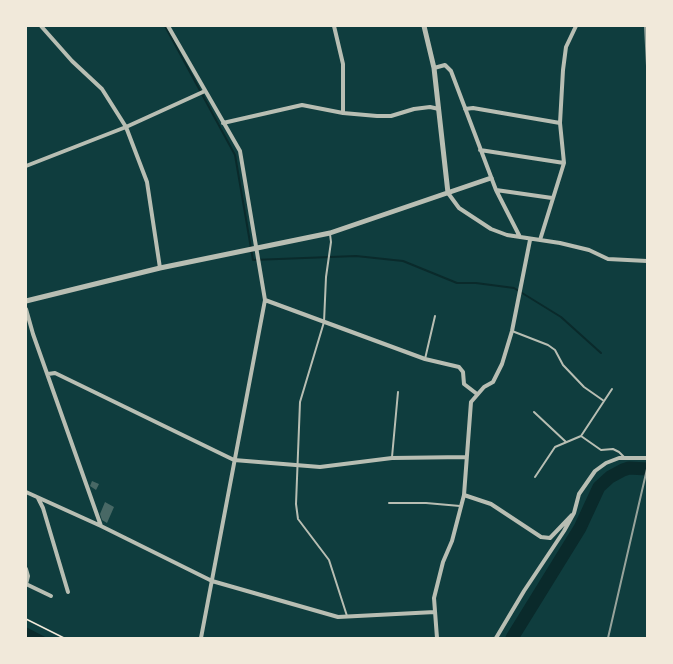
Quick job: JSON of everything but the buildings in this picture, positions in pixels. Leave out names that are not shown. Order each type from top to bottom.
[{"type":"street","points":[[41,26],[72,61],[102,89],[126,127],[147,182],[160,268]]},
{"type":"street","points":[[168,26],[240,151],[265,300],[201,638]]},
{"type":"street","points":[[334,26],[343,64],[343,113]]},
{"type":"street","points":[[424,26],[434,68],[448,193],[459,208],[490,229],[507,235],[530,240],[560,243],[589,250],[608,259],[647,261]]},
{"type":"street","points":[[540,240],[564,163],[560,123],[566,47],[576,26]]},
{"type":"street","points":[[434,68],[444,65],[451,71],[491,178],[520,237]]},
{"type":"street","points":[[26,166],[126,127],[205,91]]},
{"type":"street","points":[[224,123],[302,105],[343,113],[391,116],[414,109],[430,107],[439,109]]},
{"type":"street","points":[[465,110],[473,108],[560,123]]},
{"type":"street","points":[[480,150],[564,163]]},
{"type":"street","points":[[26,300],[160,268],[330,233],[491,178]]},
{"type":"street","points":[[496,190],[552,198]]},
{"type":"street","points":[[437,638],[434,598],[464,495],[471,402],[477,394],[492,382],[502,364],[512,331],[530,240]]},
{"type":"street","points":[[265,300],[424,359],[460,367],[463,372],[464,384],[477,394]]},
{"type":"street","points":[[26,309],[101,526]]},
{"type":"street","points":[[48,374],[55,373],[234,460],[297,466],[337,465],[392,458],[466,457]]},
{"type":"street","points":[[496,638],[574,513],[579,494],[595,471],[606,463],[619,458],[647,458]]},
{"type":"street","points":[[26,492],[101,526],[212,581],[338,617],[435,612]]},
{"type":"street","points":[[464,495],[491,504],[541,537],[550,538],[574,513]]},
{"type":"street","points":[[38,498],[43,508],[68,592]]},
{"type":"street","points":[[26,569],[28,576],[26,584],[51,596]]},
{"type":"lane","points":[[330,233],[331,242],[327,270],[324,322],[300,402],[296,504],[298,518],[329,560],[347,617]]},
{"type":"lane","points":[[424,359],[435,316]]},
{"type":"lane","points":[[512,331],[548,345],[555,350],[563,365],[584,387],[604,401]]},
{"type":"lane","points":[[535,476],[555,447],[581,436],[612,389]]},
{"type":"lane","points":[[392,458],[398,392]]},
{"type":"lane","points":[[534,412],[566,442]]},
{"type":"lane","points":[[581,436],[601,450],[613,449],[625,458]]},
{"type":"lane","points":[[389,503],[426,503],[461,506]]},
{"type":"path","points":[[26,619],[64,638]]},
{"type":"water","points":[[26,627],[47,638],[26,638]]},
{"type":"waterway","points":[[165,26],[235,155],[253,260],[356,256],[403,261],[457,283],[476,283],[514,288],[561,317],[601,353]]},
{"type":"waterway","points":[[512,638],[580,528],[599,487],[610,477],[623,470],[629,468],[647,469]]},
{"type":"railway","points":[[645,26],[647,66]]},
{"type":"railway","points":[[608,638],[647,469]]}]
